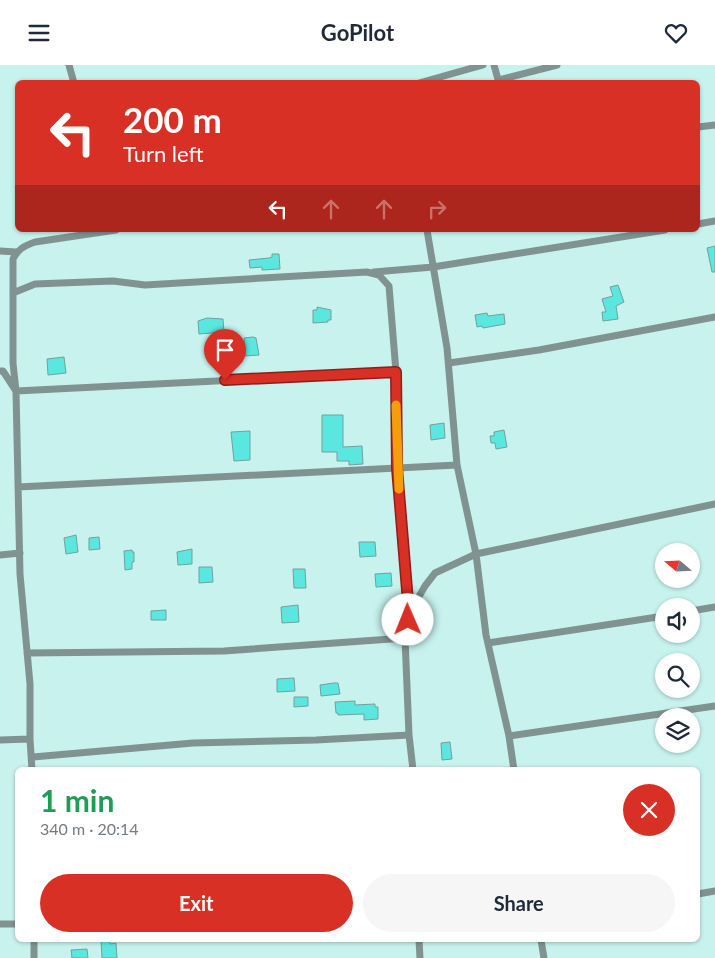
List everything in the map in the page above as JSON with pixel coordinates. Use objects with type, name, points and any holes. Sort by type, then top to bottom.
[{"type":"street","points":[[69,65],[73,80]]},
{"type":"street","points":[[430,80],[483,65]]},
{"type":"street","points":[[494,65],[499,80]]},
{"type":"street","points":[[503,80],[556,65]]},
{"type":"street","points":[[700,127],[715,125]]},
{"type":"street","points":[[700,224],[715,221]]},
{"type":"street","points":[[32,767],[30,683],[20,553],[16,391],[13,363],[12,259],[16,252],[35,241],[101,232]]},
{"type":"street","points":[[427,232],[449,363],[457,465],[476,553],[488,643],[509,736],[514,767]]},
{"type":"street","points":[[13,293],[35,285],[113,281],[145,285],[373,273],[433,267],[652,232]]},
{"type":"street","points":[[0,251],[16,252]]},
{"type":"street","points":[[373,273],[379,275],[389,286],[396,372],[397,468],[409,614],[405,638],[409,735],[413,767]]},
{"type":"street","points":[[449,363],[539,350],[715,317]]},
{"type":"street","points":[[0,371],[3,371],[16,391]]},
{"type":"street","points":[[16,391],[396,372]]},
{"type":"street","points":[[18,487],[457,465]]},
{"type":"street","points":[[409,614],[435,573],[476,553],[715,504]]},
{"type":"street","points":[[0,555],[20,553]]},
{"type":"street","points":[[700,610],[715,607]]},
{"type":"street","points":[[488,643],[655,617]]},
{"type":"street","points":[[27,653],[224,651],[405,638]]},
{"type":"street","points":[[509,736],[715,706]]},
{"type":"street","points":[[33,757],[193,743],[316,740],[409,735]]},
{"type":"street","points":[[0,740],[30,739]]},
{"type":"street","points":[[700,894],[715,891]]},
{"type":"street","points":[[0,924],[15,924]]},
{"type":"street","points":[[34,942],[34,958]]},
{"type":"street","points":[[419,942],[420,958]]},
{"type":"street","points":[[541,942],[544,958]]},
{"type":"building","points":[[715,246],[715,272],[712,272],[707,248]]},
{"type":"building","points":[[272,254],[279,254],[280,269],[262,270],[262,267],[250,268],[249,260],[269,258],[272,257]]},
{"type":"building","points":[[618,285],[624,302],[616,306],[618,319],[603,321],[602,312],[606,312],[602,299],[613,296],[610,287]]},
{"type":"building","points":[[317,307],[331,310],[331,320],[313,323],[313,310],[317,310]]},
{"type":"building","points":[[487,313],[488,316],[504,314],[505,324],[483,328],[482,326],[477,327],[475,315]]},
{"type":"building","points":[[207,318],[223,319],[224,332],[199,334],[198,321]]},
{"type":"building","points":[[244,338],[256,338],[259,355],[245,356]]},
{"type":"building","points":[[64,357],[66,373],[48,375],[47,359]]},
{"type":"building","points":[[322,415],[343,415],[343,447],[362,446],[363,464],[349,465],[349,461],[337,461],[337,452],[322,452]]},
{"type":"building","points":[[444,423],[445,438],[431,440],[430,425]]},
{"type":"building","points":[[504,430],[507,447],[496,449],[495,443],[491,443],[490,436],[494,436],[494,432]]},
{"type":"building","points":[[250,431],[250,460],[234,461],[231,432]]},
{"type":"building","points":[[76,535],[78,552],[66,554],[64,538]]},
{"type":"building","points":[[99,537],[100,549],[89,550],[89,538]]},
{"type":"building","points":[[359,542],[375,542],[376,556],[360,557]]},
{"type":"building","points":[[192,549],[192,564],[178,565],[177,552]]},
{"type":"building","points":[[132,550],[134,552],[134,562],[132,562],[132,569],[125,570],[124,551]]},
{"type":"building","points":[[199,567],[212,567],[213,582],[199,583]]},
{"type":"building","points":[[293,569],[305,569],[306,588],[294,588]]},
{"type":"building","points":[[391,573],[392,586],[376,587],[375,574]]},
{"type":"building","points":[[298,605],[299,622],[282,623],[281,607]]},
{"type":"building","points":[[166,610],[166,620],[151,620],[151,611]]},
{"type":"building","points":[[294,678],[295,691],[277,692],[277,679]]},
{"type":"building","points":[[338,683],[340,694],[321,696],[320,685]]},
{"type":"building","points":[[294,697],[308,697],[308,706],[294,707]]},
{"type":"building","points":[[355,701],[355,705],[375,704],[375,707],[378,707],[378,719],[364,720],[364,714],[338,715],[336,713],[335,702]]},
{"type":"building","points":[[450,742],[452,759],[442,760],[441,743]]},
{"type":"building","points":[[101,942],[116,943],[117,958],[102,958]]},
{"type":"building","points":[[87,949],[88,958],[72,958],[71,950]]},
{"type":"slow traffic","points":[[396,405],[399,489]]},
{"type":"route","points":[[225,380],[396,372],[397,468],[408,620]]}]
